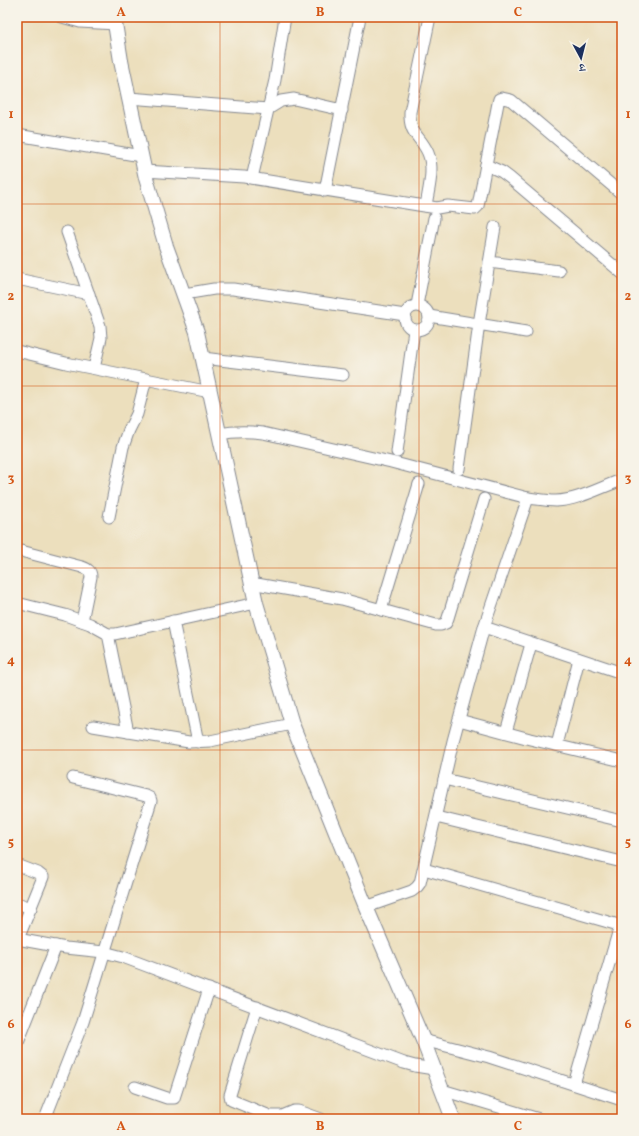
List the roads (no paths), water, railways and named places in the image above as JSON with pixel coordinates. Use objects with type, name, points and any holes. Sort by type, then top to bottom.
[{"type":"street","points":[[62,17],[80,22],[115,21],[121,61],[144,171],[166,246],[197,332],[251,583],[292,724],[366,906],[423,1040],[453,1119]]},
{"type":"street","points":[[252,178],[275,80],[285,17]]},
{"type":"street","points":[[326,190],[360,17]]},
{"type":"street","points":[[426,206],[430,160],[428,154],[410,125],[410,112],[430,17]]},
{"type":"street","points":[[129,98],[268,109],[281,101],[294,99],[342,110]]},
{"type":"street","points":[[144,171],[252,178],[437,208],[448,206],[472,210],[477,208],[498,102],[499,99],[506,98],[511,100],[622,194]]},
{"type":"street","points":[[17,134],[141,156]]},
{"type":"street","points":[[486,165],[502,172],[510,178],[622,273]]},
{"type":"street","points":[[417,305],[434,218]]},
{"type":"street","points":[[459,470],[479,324],[495,227]]},
{"type":"street","points":[[67,232],[100,326],[101,338],[94,368]]},
{"type":"street","points":[[489,262],[559,271]]},
{"type":"street","points":[[17,279],[89,294]]},
{"type":"street","points":[[184,294],[233,289],[405,315]]},
{"type":"street","points":[[417,305],[425,308],[429,316],[428,324],[422,330],[414,330],[405,322],[405,315],[409,308],[417,305]]},
{"type":"street","points":[[429,316],[526,332]]},
{"type":"street","points":[[397,452],[414,330]]},
{"type":"street","points":[[17,351],[210,392]]},
{"type":"street","points":[[203,358],[342,375]]},
{"type":"street","points":[[110,517],[123,447],[137,414],[146,379]]},
{"type":"street","points":[[219,434],[240,431],[262,433],[398,464],[528,498],[556,501],[570,499],[622,480]]},
{"type":"street","points":[[380,610],[419,484]]},
{"type":"street","points":[[366,906],[412,890],[420,883],[444,779],[484,628],[528,498]]},
{"type":"street","points":[[251,583],[342,599],[436,625],[441,625],[446,623],[484,499]]},
{"type":"street","points":[[17,550],[82,566],[88,569],[91,573],[91,577],[82,621]]},
{"type":"street","points":[[17,603],[65,615],[82,621],[108,634],[115,634],[256,603]]},
{"type":"street","points":[[173,621],[198,742]]},
{"type":"street","points":[[484,628],[622,673]]},
{"type":"street","points":[[108,634],[128,732]]},
{"type":"street","points":[[506,732],[531,644]]},
{"type":"street","points":[[556,745],[579,659]]},
{"type":"street","points":[[459,720],[622,761]]},
{"type":"street","points":[[92,726],[189,742],[198,742],[210,741],[292,724]]},
{"type":"street","points":[[45,1119],[83,1022],[151,801],[150,798],[146,796],[73,778]]},
{"type":"street","points":[[444,779],[622,821]]},
{"type":"street","points":[[436,816],[622,862]]},
{"type":"street","points":[[17,865],[38,872],[43,877],[18,939],[56,946],[104,952],[123,957],[404,1063],[434,1069]]},
{"type":"street","points":[[424,869],[621,926],[574,1084]]},
{"type":"street","points":[[17,903],[31,908]]},
{"type":"street","points":[[17,1045],[56,946]]},
{"type":"street","points":[[135,1087],[167,1098],[174,1098],[209,989]]},
{"type":"street","points":[[257,1008],[230,1098],[233,1102],[269,1117],[282,1116],[294,1111],[299,1111],[321,1119]]},
{"type":"street","points":[[423,1040],[489,1057],[622,1100]]},
{"type":"street","points":[[442,1090],[539,1119]]}]
